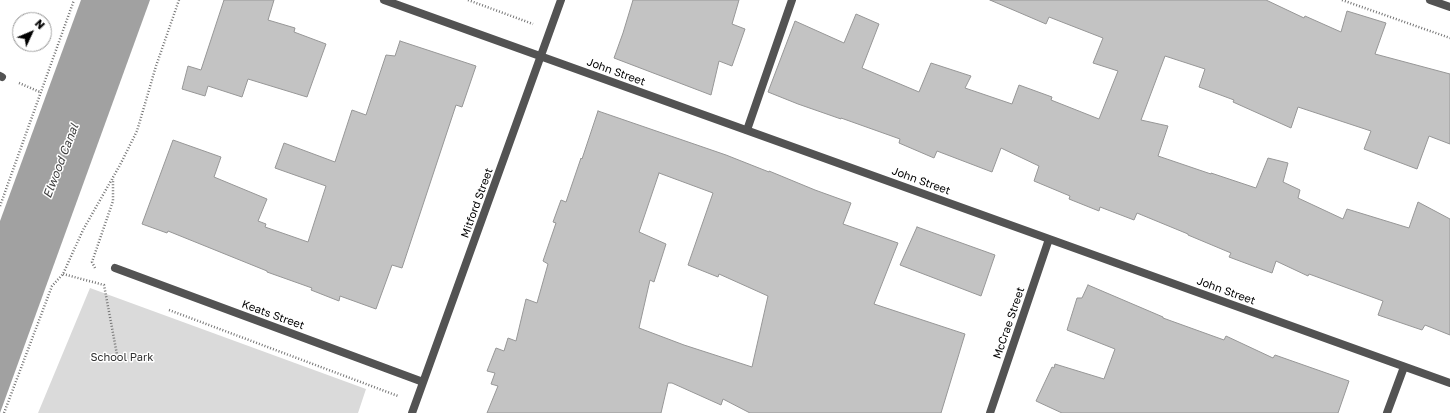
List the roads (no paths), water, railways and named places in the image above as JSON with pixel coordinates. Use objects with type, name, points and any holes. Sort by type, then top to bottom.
[{"type":"street","name":"John Street","points":[[384,0],[1450,383]]},
{"type":"street","name":"Mitford Street","points":[[412,413],[542,57],[561,0]]},
{"type":"street","points":[[747,130],[792,0]]},
{"type":"street","points":[[1430,0],[1450,7]]},
{"type":"street","name":"McCrae Street","points":[[990,413],[1050,239]]},
{"type":"street","name":"Keats Street","points":[[115,268],[423,382]]},
{"type":"street","points":[[1387,413],[1404,367]]},
{"type":"water","name":"Elwood Canal","points":[[81,0],[150,0],[0,413],[0,221]]},
{"type":"park label","name":"School Park","points":[[122,358]]}]
